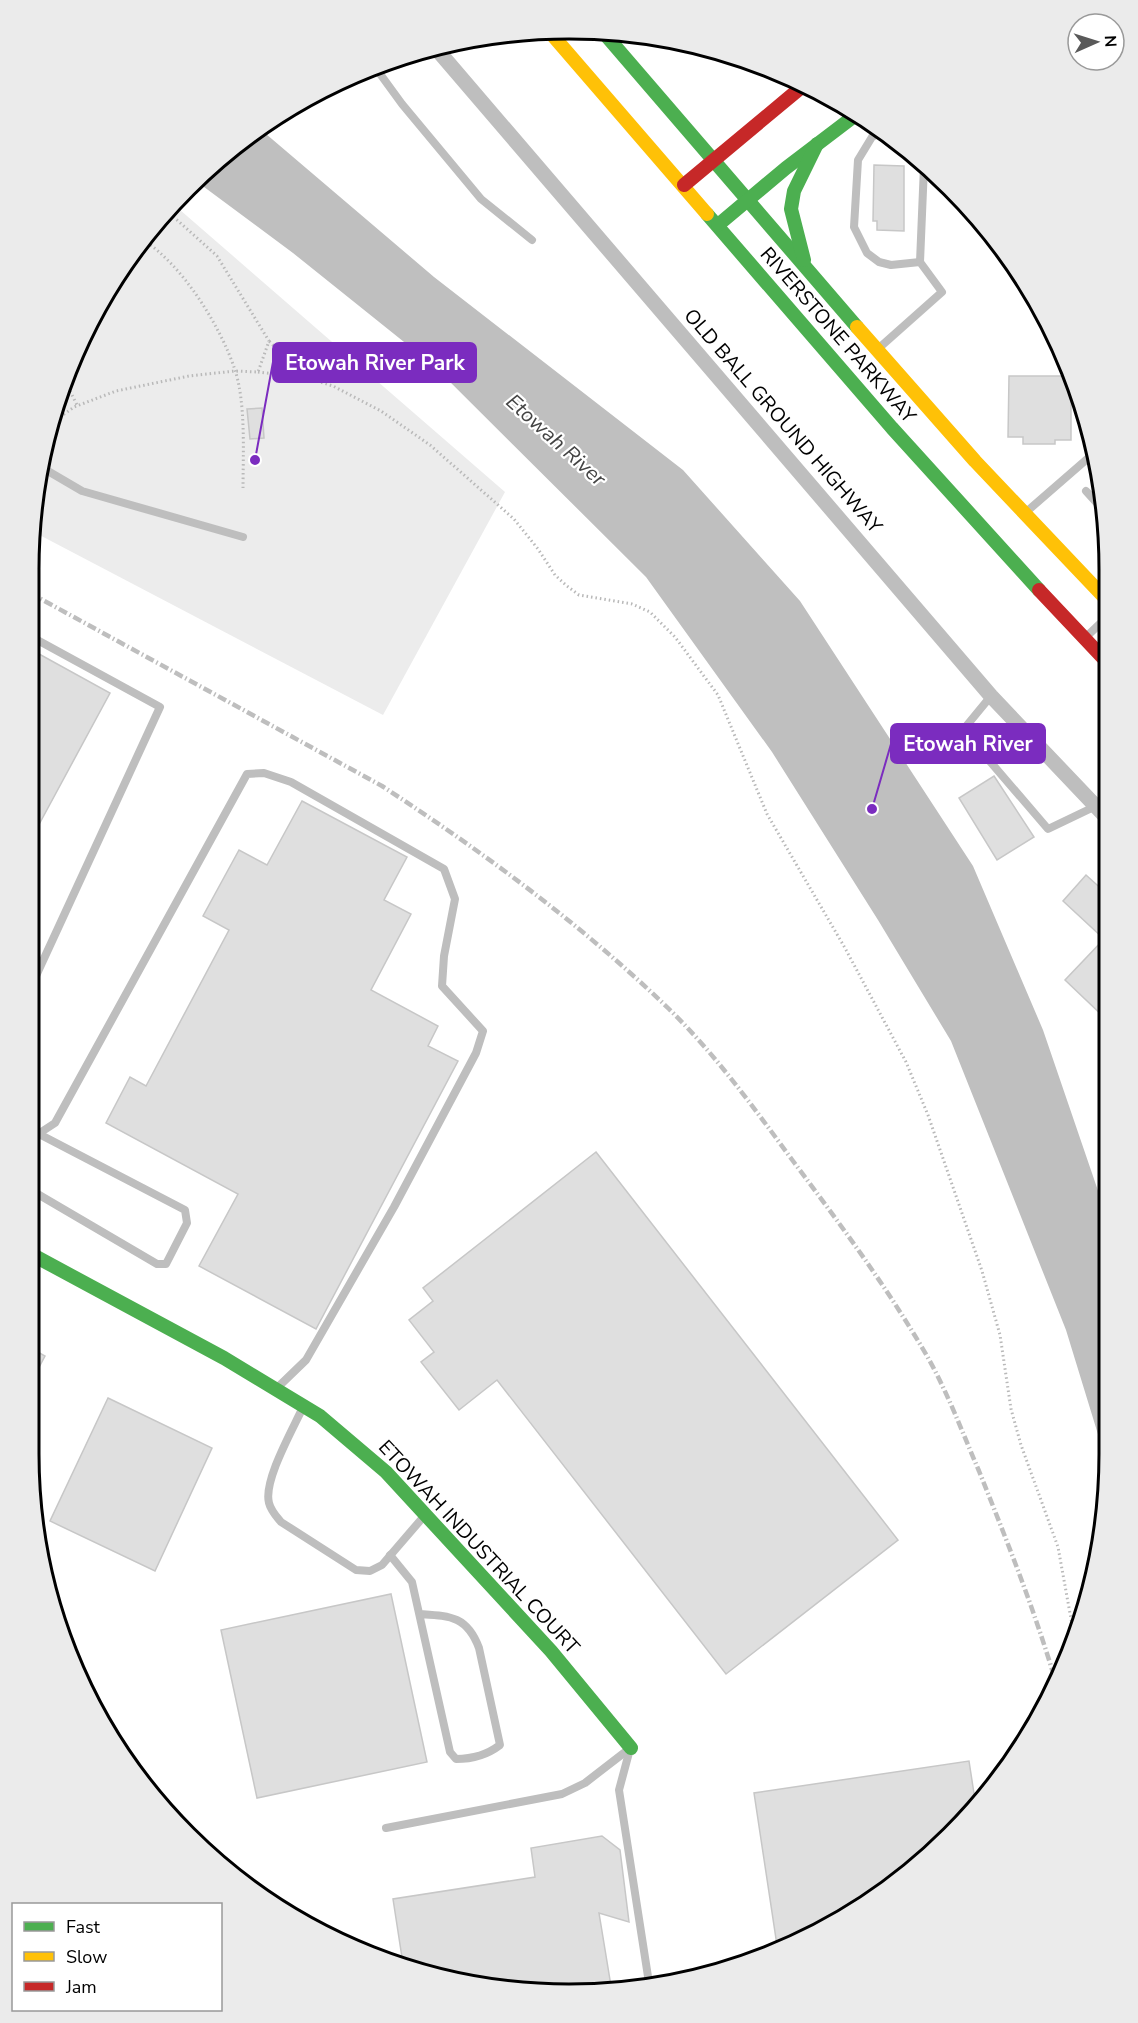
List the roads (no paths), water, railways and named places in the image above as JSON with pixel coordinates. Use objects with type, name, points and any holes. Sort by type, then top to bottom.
[{"type":"main road","name":"RIVERSTONE PARKWAY","points":[[556,39],[907,444],[1099,653]]},
{"type":"main road","name":"RIVERSTONE PARKWAY","points":[[611,41],[1024,514],[1099,592]]},
{"type":"main road","points":[[684,185],[797,91]]},
{"type":"main road","points":[[718,225],[850,120]]},
{"type":"main road","points":[[806,267],[791,209],[794,191],[817,144]]},
{"type":"main road","name":"ETOWAH INDUSTRIAL COURT","points":[[39,1258],[224,1358],[320,1416],[386,1472],[426,1514],[551,1651],[631,1748]]},
{"type":"street","name":"OLD BALL GROUND HIGHWAY","points":[[442,55],[991,696],[1099,809]]},
{"type":"lane","points":[[380,74],[402,104],[481,199],[532,240]]},
{"type":"lane","points":[[874,136],[858,160],[854,228],[867,254],[879,262],[891,265],[920,262]]},
{"type":"lane","points":[[878,349],[942,292],[920,262],[924,176]]},
{"type":"lane","points":[[1024,514],[1087,459]]},
{"type":"lane","points":[[48,471],[82,491],[243,537]]},
{"type":"lane","points":[[1086,492],[1094,500]]},
{"type":"lane","points":[[1085,638],[1099,625]]},
{"type":"lane","points":[[39,641],[160,707],[39,969]]},
{"type":"lane","points":[[991,696],[963,730],[1048,829],[1099,812]]},
{"type":"lane","points":[[39,1195],[157,1264],[166,1263],[188,1223],[185,1210],[39,1134],[55,1123],[247,774],[264,773],[291,782],[444,869],[455,899],[444,956],[442,986],[483,1031],[476,1053],[394,1207],[306,1360],[276,1389]]},
{"type":"lane","points":[[303,1406],[270,1479],[268,1501],[272,1511],[281,1522],[356,1570],[363,1572],[376,1568],[426,1514]]},
{"type":"lane","points":[[390,1555],[412,1582],[450,1752],[456,1759],[469,1759],[491,1752],[500,1745],[474,1634],[456,1619],[420,1614]]},
{"type":"lane","points":[[386,1828],[562,1794],[585,1783],[631,1748]]},
{"type":"lane","points":[[631,1748],[619,1790],[648,1978]]},
{"type":"water","name":"Etowah River","points":[[266,134],[434,277],[683,470],[800,601],[973,866],[1043,1030],[1099,1194],[1099,1438],[1066,1330],[951,1041],[772,752],[646,577],[434,366],[293,253],[203,186]]},
{"type":"railway","points":[[39,598],[382,786],[531,891],[602,948],[669,1009],[703,1045],[764,1121],[828,1208],[912,1330],[941,1384],[979,1471],[1030,1603],[1052,1671]]},
{"type":"place","name":"Etowah River Park","points":[[255,460]]},
{"type":"place","name":"Etowah River","points":[[872,809]]}]
